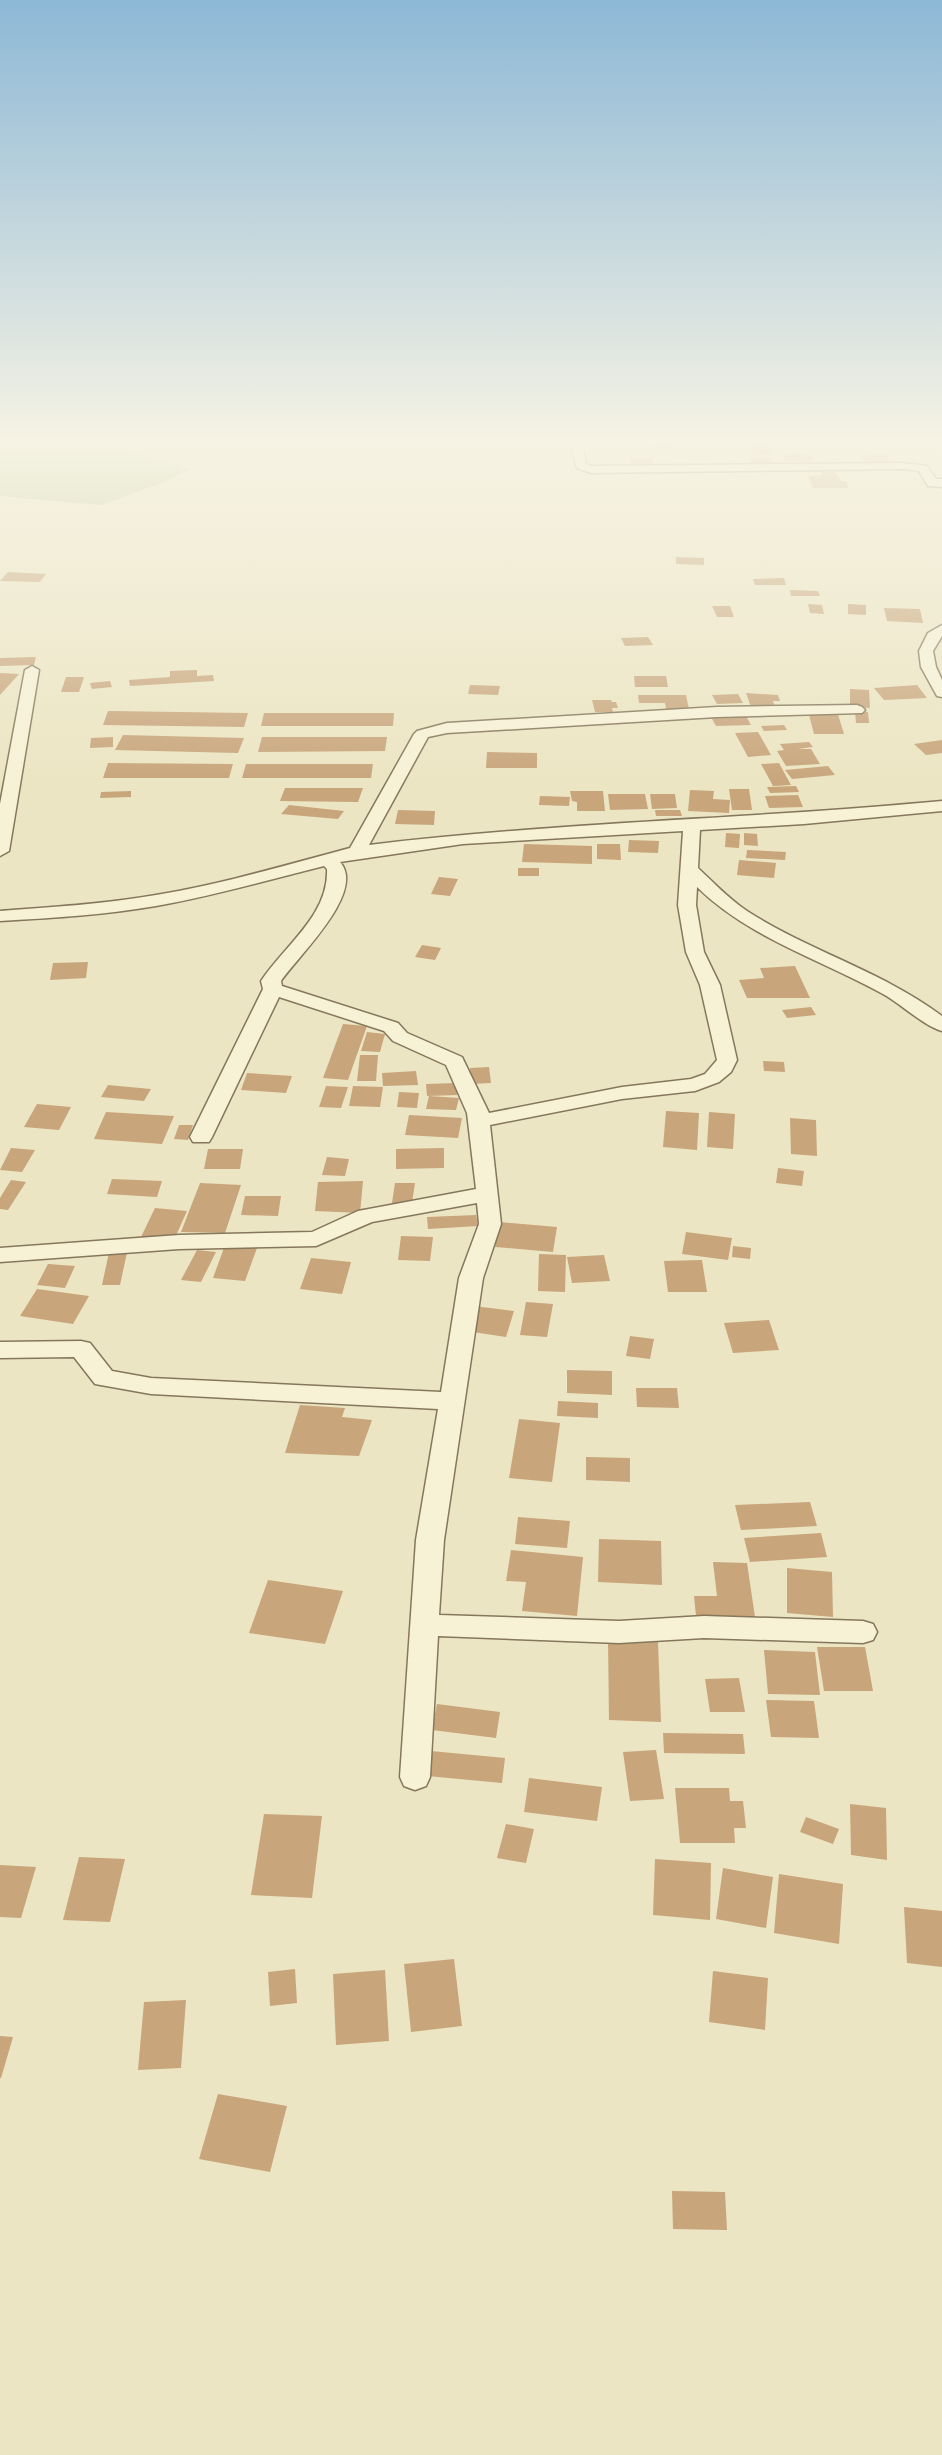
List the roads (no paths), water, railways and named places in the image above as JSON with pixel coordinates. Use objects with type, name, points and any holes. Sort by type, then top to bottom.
[{"type":"street","points":[[942,629],[932,635],[924,647],[942,693]]},
{"type":"street","points":[[0,851],[32,670]]},
{"type":"street","points":[[357,852],[422,734],[426,732],[447,727],[717,712],[857,709]]},
{"type":"street","points":[[0,916],[84,910],[155,901],[330,861],[357,852],[463,839],[692,826],[942,806]]},
{"type":"street","points":[[480,1121],[622,1093],[695,1085],[712,1078],[724,1068],[727,1060],[710,985],[695,952],[687,905],[692,826]]},
{"type":"street","points":[[201,1137],[273,989],[271,981],[280,963],[306,939],[337,890],[337,867],[330,861]]},
{"type":"street","points":[[689,869],[741,915],[880,982],[942,1025]]},
{"type":"street","points":[[273,989],[391,1027],[400,1037],[454,1061],[480,1121],[490,1224],[471,1278],[430,1540],[415,1777]]},
{"type":"street","points":[[0,1255],[179,1242],[316,1239],[366,1216],[488,1194]]},
{"type":"street","points":[[0,1350],[81,1349],[104,1378],[151,1386],[452,1401]]},
{"type":"street","points":[[425,1625],[619,1632],[704,1627],[863,1632]]}]
